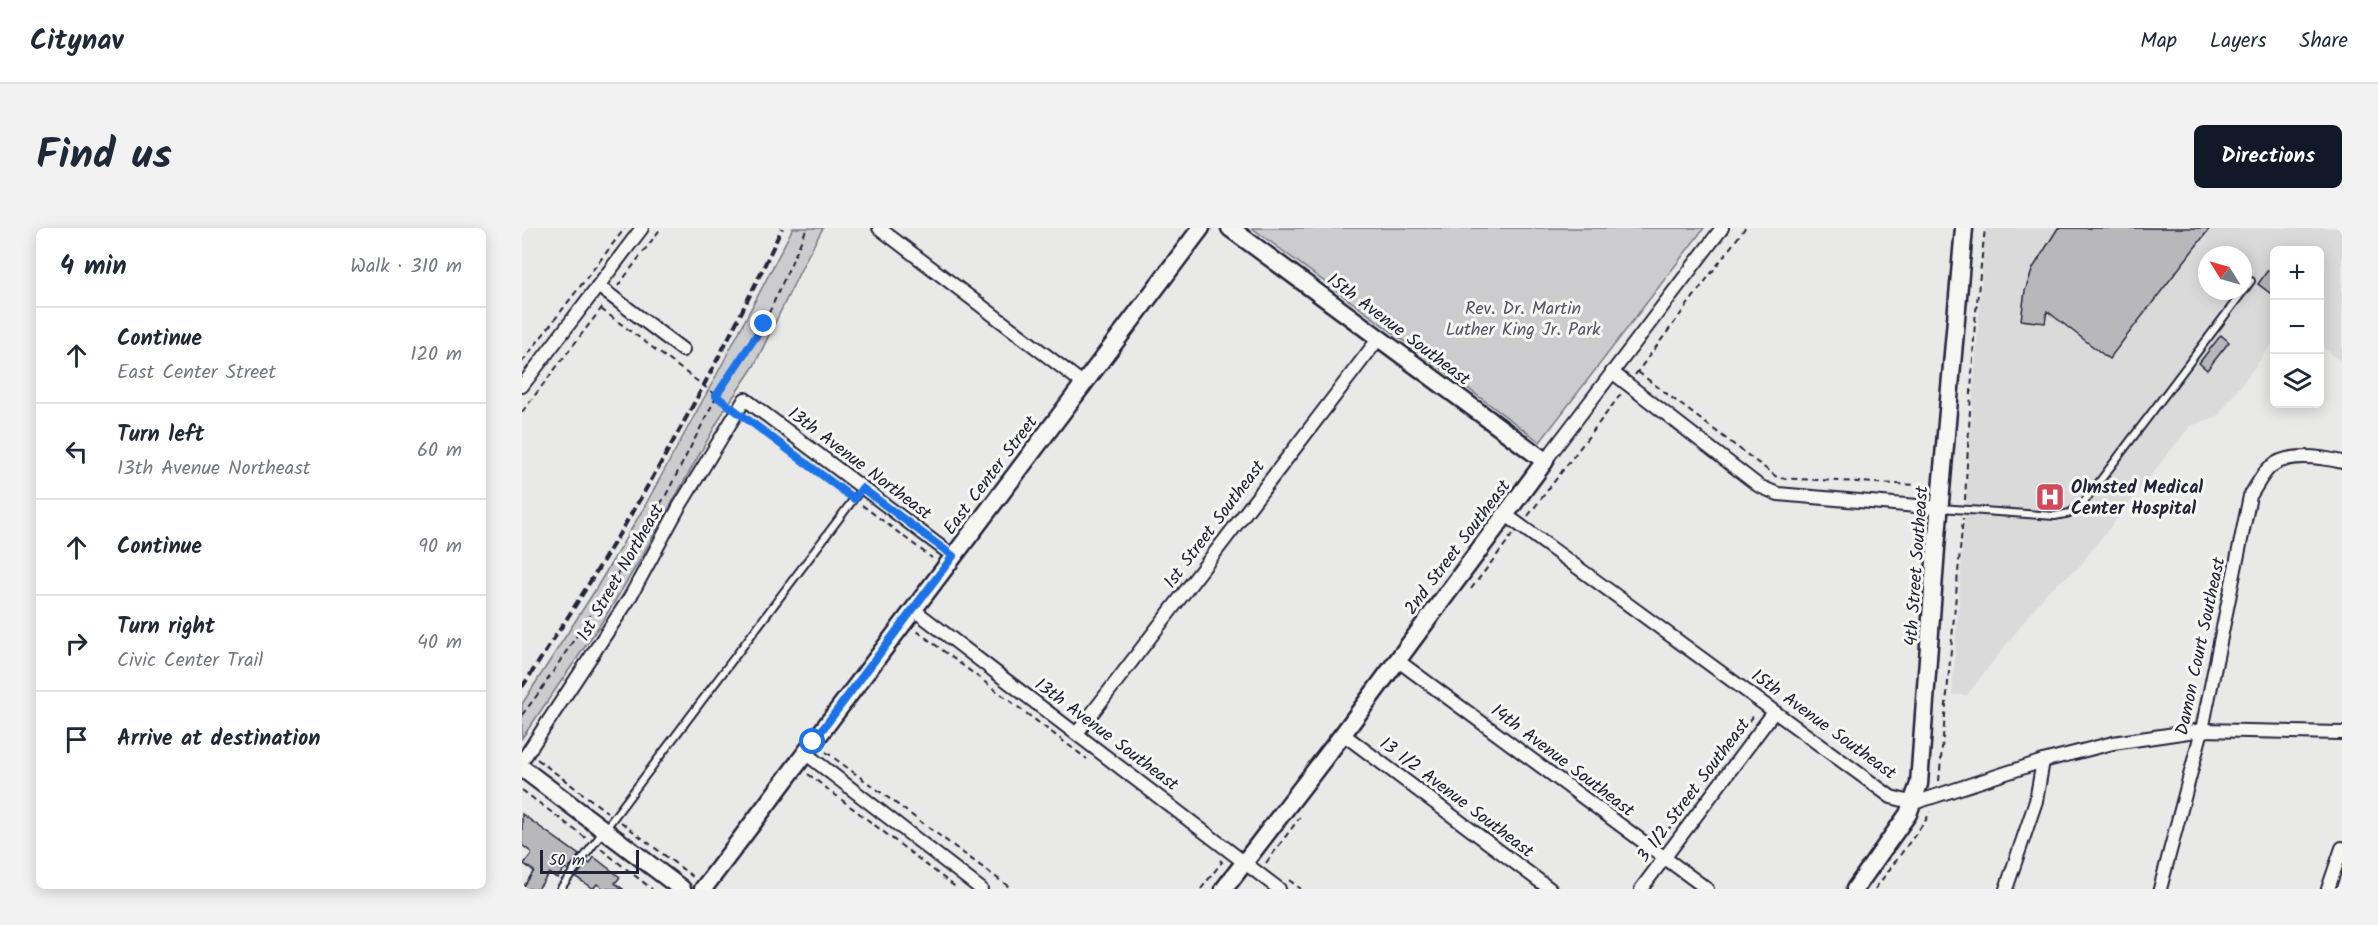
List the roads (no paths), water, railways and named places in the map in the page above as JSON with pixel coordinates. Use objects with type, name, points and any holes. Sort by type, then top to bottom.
[{"type":"street","points":[[522,386],[642,228]]},
{"type":"street","points":[[879,228],[1084,384]]},
{"type":"street","name":"East Center Street","points":[[703,889],[1201,228]]},
{"type":"street","name":"15th Avenue Southeast","points":[[1230,228],[1545,461]]},
{"type":"street","name":"2nd Street Southeast","points":[[1224,889],[1722,228]]},
{"type":"street","name":"4th Street Southeast","points":[[1855,889],[1899,830],[1914,803],[1922,761],[1940,508],[1964,228]]},
{"type":"street","points":[[598,286],[683,350]]},
{"type":"street","name":"1st Street Southeast","points":[[1077,733],[1379,338]]},
{"type":"street","points":[[1612,372],[1759,486],[1778,494],[1940,508]]},
{"type":"street","name":"13th Avenue Northeast","points":[[745,399],[953,556]]},
{"type":"street","name":"1st Street Northeast","points":[[522,761],[629,599],[679,507],[745,399]]},
{"type":"street","name":"Damon Court Southeast","points":[[2160,889],[2202,730],[2250,496],[2270,467],[2294,457],[2322,457],[2342,462]]},
{"type":"street","name":"15th Avenue Southeast","points":[[1506,515],[1890,797],[1914,803]]},
{"type":"street","name":"13th Avenue Southeast","points":[[913,609],[1279,889]]},
{"type":"street","name":"14th Avenue Southeast","points":[[1397,660],[1707,889]]},
{"type":"street","name":"3 1/2 Street Southeast","points":[[1641,889],[1774,712]]},
{"type":"street","points":[[1914,803],[2043,761],[2113,743],[2202,730],[2342,733]]},
{"type":"street","name":"13 1/2 Avenue Southeast","points":[[1343,734],[1550,889]]},
{"type":"street","points":[[805,753],[981,889]]},
{"type":"street","points":[[2006,889],[2036,801],[2043,761]]},
{"type":"street","points":[[522,768],[682,889]]},
{"type":"street","points":[[2328,889],[2342,848]]},
{"type":"lane","points":[[1940,508],[2055,516],[2070,513],[2084,501],[2237,300]]},
{"type":"lane","points":[[560,889],[862,488]]},
{"type":"railway","points":[[522,687],[594,576],[661,463],[724,347],[782,228]]},
{"type":"place","name":"Olmsted Medical Center Hospital","points":[[2050,497]]},
{"type":"park label","name":"Rev. Dr. Martin Luther King Jr. Park","points":[[1523,318]]}]
